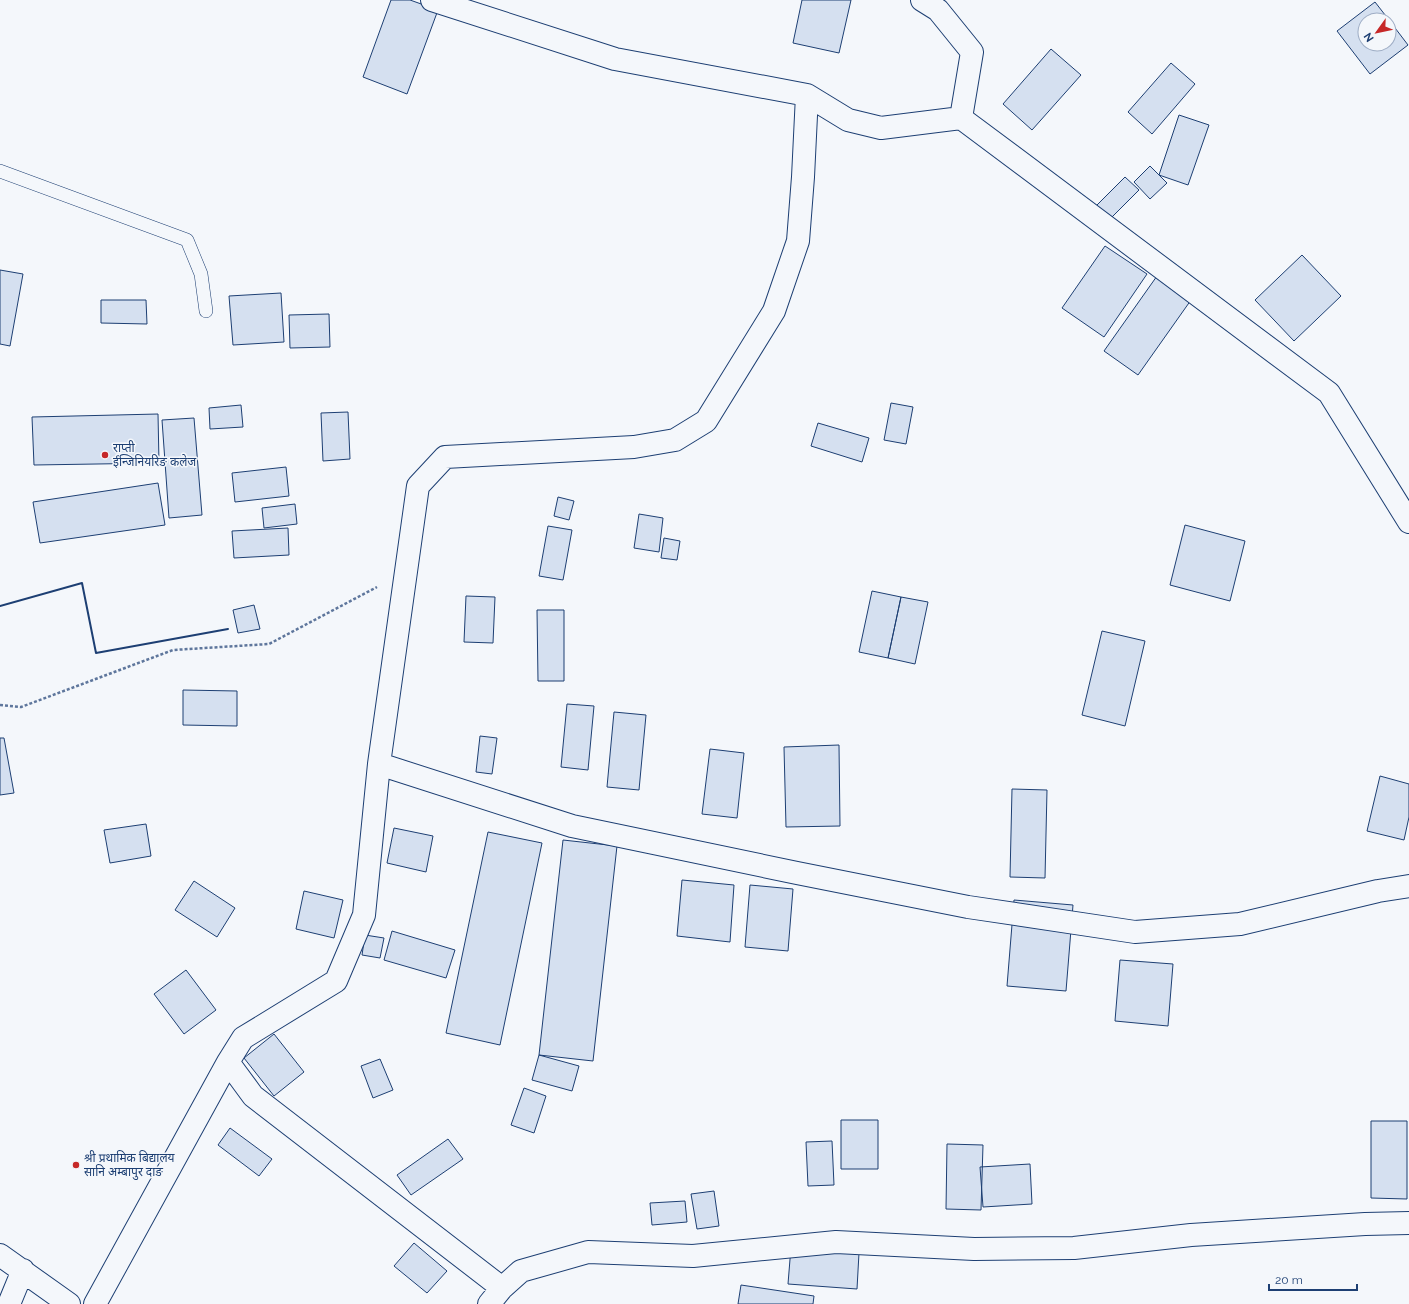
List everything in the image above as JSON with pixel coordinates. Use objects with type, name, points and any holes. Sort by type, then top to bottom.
[{"type":"street","points":[[432,0],[615,60],[807,95],[848,120],[881,128],[961,118],[1329,393],[1409,522]]},
{"type":"street","points":[[922,0],[938,10],[972,52],[961,118]]},
{"type":"street","points":[[95,1304],[228,1062],[243,1038],[336,981],[364,915],[379,764],[418,486],[445,457],[634,447],[675,440],[706,421],[774,311],[798,241],[807,95]]},
{"type":"street","points":[[379,764],[572,826],[805,875],[968,907],[1135,932],[1240,924],[1378,891],[1409,886]]},
{"type":"street","points":[[228,1062],[253,1096],[495,1296],[521,1271],[588,1252],[693,1256],[836,1242],[974,1249],[1074,1248],[1191,1235],[1365,1224],[1409,1223]]},
{"type":"street","points":[[0,1255],[69,1304]]},
{"type":"street","points":[[9,1304],[23,1270]]},
{"type":"lane","points":[[0,171],[187,240],[201,274],[206,311]]},
{"type":"path","points":[[0,705],[21,707],[173,650],[269,644],[406,572]]},
{"type":"building","points":[[391,0],[410,0],[438,10],[407,94],[363,77]]},
{"type":"building","points":[[802,0],[851,0],[839,53],[793,43]]},
{"type":"building","points":[[1375,2],[1383,12],[1362,12]]},
{"type":"building","points":[[1357,16],[1357,52],[1397,52],[1397,31],[1408,45],[1370,74],[1337,31]]},
{"type":"building","points":[[1051,49],[1081,75],[1032,130],[1003,104]]},
{"type":"building","points":[[1171,63],[1195,84],[1152,134],[1128,112]]},
{"type":"building","points":[[1179,115],[1209,125],[1188,185],[1159,175]]},
{"type":"building","points":[[1150,166],[1167,183],[1150,199],[1134,182]]},
{"type":"building","points":[[1125,177],[1139,190],[1105,224],[1092,210]]},
{"type":"building","points":[[1105,246],[1147,274],[1104,337],[1062,308]]},
{"type":"building","points":[[1302,255],[1341,296],[1294,341],[1255,300]]},
{"type":"building","points":[[0,270],[23,274],[10,346],[0,344]]},
{"type":"building","points":[[1157,276],[1191,300],[1138,375],[1104,351]]},
{"type":"building","points":[[281,293],[284,342],[233,345],[229,296]]},
{"type":"building","points":[[101,300],[146,300],[147,324],[101,323]]},
{"type":"building","points":[[329,314],[330,347],[290,348],[289,315]]},
{"type":"building","points":[[891,403],[913,407],[906,444],[884,440]]},
{"type":"building","points":[[241,405],[243,427],[210,429],[209,408]]},
{"type":"building","points":[[348,412],[350,459],[323,461],[321,413]]},
{"type":"building","points":[[158,414],[159,463],[34,465],[32,417]]},
{"type":"building","points":[[194,418],[202,515],[169,518],[162,420]]},
{"type":"building","points":[[818,423],[869,438],[862,462],[811,446]]},
{"type":"building","points":[[286,467],[289,496],[235,502],[232,473]]},
{"type":"building","points":[[158,483],[165,525],[40,543],[33,502]]},
{"type":"building","points":[[558,497],[574,501],[569,520],[554,516]]},
{"type":"building","points":[[295,504],[297,524],[264,528],[262,508]]},
{"type":"building","points":[[639,514],[663,518],[659,552],[634,548]]},
{"type":"building","points":[[1185,525],[1245,541],[1230,601],[1170,585]]},
{"type":"building","points":[[548,526],[572,530],[563,580],[539,576]]},
{"type":"building","points":[[288,528],[289,555],[234,558],[232,531]]},
{"type":"building","points":[[664,538],[680,541],[677,560],[661,558]]},
{"type":"building","points":[[872,591],[901,597],[888,658],[859,652]]},
{"type":"building","points":[[466,596],[495,597],[493,643],[464,642]]},
{"type":"building","points":[[901,597],[928,602],[915,664],[888,658]]},
{"type":"building","points":[[254,605],[260,629],[238,633],[233,610]]},
{"type":"building","points":[[537,610],[564,610],[564,681],[538,681]]},
{"type":"building","points":[[1102,631],[1145,641],[1125,726],[1082,715]]},
{"type":"building","points":[[183,690],[237,691],[237,726],[183,725]]},
{"type":"building","points":[[567,704],[594,706],[588,770],[561,767]]},
{"type":"building","points":[[614,712],[646,715],[639,790],[607,787]]},
{"type":"building","points":[[480,736],[497,738],[492,774],[476,772]]},
{"type":"building","points":[[0,738],[4,738],[14,793],[0,795]]},
{"type":"building","points":[[839,745],[840,826],[786,827],[784,747]]},
{"type":"building","points":[[710,749],[744,753],[737,818],[702,814]]},
{"type":"building","points":[[1380,776],[1409,784],[1409,817],[1404,840],[1367,831]]},
{"type":"building","points":[[1012,789],[1047,790],[1045,878],[1010,877]]},
{"type":"building","points":[[146,824],[151,856],[110,863],[104,830]]},
{"type":"building","points":[[394,828],[433,836],[426,872],[387,863]]},
{"type":"building","points":[[488,832],[542,843],[500,1045],[446,1033]]},
{"type":"building","points":[[563,840],[617,846],[593,1061],[539,1055]]},
{"type":"building","points":[[682,880],[734,885],[730,942],[677,936]]},
{"type":"building","points":[[194,881],[235,908],[217,937],[175,910]]},
{"type":"building","points":[[750,885],[793,889],[788,951],[745,947]]},
{"type":"building","points":[[304,891],[343,900],[334,938],[296,929]]},
{"type":"building","points":[[1014,900],[1073,905],[1066,991],[1007,986]]},
{"type":"building","points":[[392,931],[455,950],[446,978],[384,960]]},
{"type":"building","points":[[365,935],[384,938],[380,958],[362,955]]},
{"type":"building","points":[[1120,960],[1173,964],[1168,1026],[1115,1021]]},
{"type":"building","points":[[186,970],[216,1010],[184,1034],[154,994]]},
{"type":"building","points":[[274,1034],[304,1072],[274,1096],[244,1058]]},
{"type":"building","points":[[539,1055],[579,1066],[572,1091],[532,1080]]},
{"type":"building","points":[[380,1059],[393,1090],[373,1098],[361,1066]]},
{"type":"building","points":[[524,1088],[546,1096],[534,1133],[511,1125]]},
{"type":"building","points":[[841,1120],[878,1120],[878,1169],[841,1169]]},
{"type":"building","points":[[1371,1121],[1407,1121],[1407,1199],[1371,1198]]},
{"type":"building","points":[[230,1128],[272,1159],[259,1176],[218,1145]]},
{"type":"building","points":[[448,1139],[463,1159],[411,1195],[397,1175]]},
{"type":"building","points":[[832,1141],[834,1185],[808,1186],[806,1142]]},
{"type":"building","points":[[947,1144],[983,1145],[981,1210],[946,1209]]},
{"type":"building","points":[[1030,1164],[1032,1204],[983,1207],[980,1167]]},
{"type":"building","points":[[714,1191],[719,1226],[697,1229],[691,1194]]},
{"type":"building","points":[[685,1201],[687,1222],[652,1225],[650,1203]]},
{"type":"building","points":[[414,1243],[447,1271],[427,1293],[394,1266]]},
{"type":"building","points":[[791,1247],[859,1253],[857,1289],[788,1284]]},
{"type":"building","points":[[741,1285],[814,1296],[813,1304],[738,1304]]},
{"type":"wall","points":[[0,606],[82,583],[96,653],[228,629]]},
{"type":"place","name":"राप्ती ईन्जिनियरिङ कलेज","points":[[105,455]]},
{"type":"place","name":"श्री प्रथामिक बिद्यालय सानि अम्बापुर दाङ","points":[[76,1165]]}]
